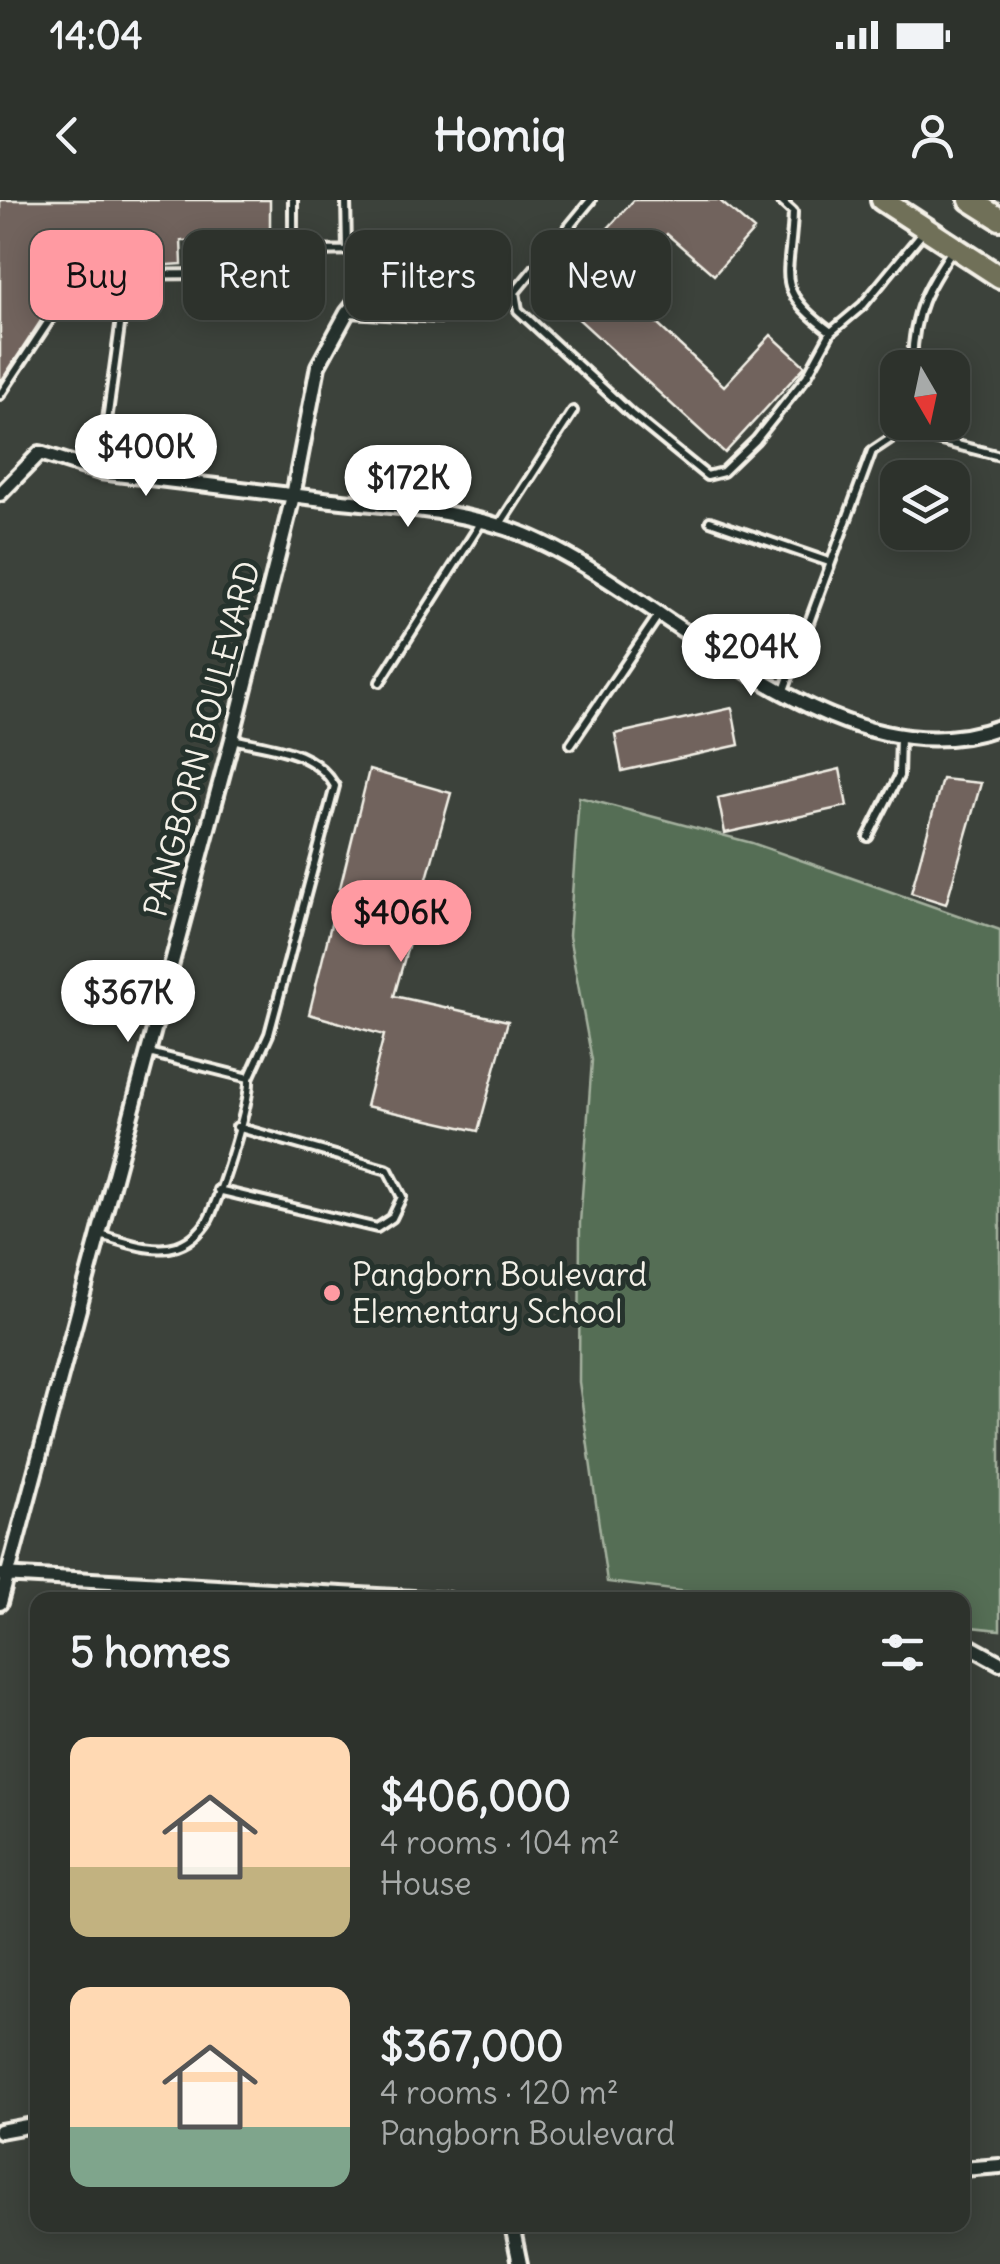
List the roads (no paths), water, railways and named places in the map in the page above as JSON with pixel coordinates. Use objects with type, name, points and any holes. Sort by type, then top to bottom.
[{"type":"main road","points":[[882,200],[1000,277]]},
{"type":"main road","points":[[970,200],[1000,219]]},
{"type":"street","name":"PANGBORN BOULEVARD","points":[[0,1603],[3,1575],[232,739],[294,496],[318,366],[345,317]]},
{"type":"street","points":[[0,494],[40,453],[100,472],[482,520],[570,556],[783,694],[825,714],[900,734],[962,736],[1000,727]]},
{"type":"street","points":[[3,1575],[250,1592]]},
{"type":"street","points":[[970,1646],[1000,1662]]},
{"type":"street","points":[[0,2131],[30,2125]]},
{"type":"street","points":[[970,2168],[1000,2166]]},
{"type":"street","points":[[513,2232],[520,2264]]},
{"type":"lane","points":[[293,200],[293,230]]},
{"type":"lane","points":[[346,200],[351,230]]},
{"type":"lane","points":[[591,200],[515,292],[518,310],[631,414],[708,476],[723,472],[756,440],[807,376],[831,332],[862,305],[924,230]]},
{"type":"lane","points":[[780,200],[793,212],[788,288],[798,308],[831,332]]},
{"type":"lane","points":[[912,350],[913,322],[925,290],[954,248]]},
{"type":"lane","points":[[0,395],[72,286],[95,276],[183,274]]},
{"type":"lane","points":[[100,472],[121,320]]},
{"type":"lane","points":[[499,525],[572,411]]},
{"type":"lane","points":[[783,694],[872,451],[896,435],[910,433],[1000,456]]},
{"type":"lane","points":[[380,682],[482,520]]},
{"type":"lane","points":[[710,521],[829,562]]},
{"type":"lane","points":[[571,744],[659,615]]},
{"type":"lane","points":[[868,837],[899,776],[900,734]]},
{"type":"lane","points":[[98,1235],[158,1249],[179,1246],[197,1234],[210,1216],[237,1127],[251,1099],[249,1078],[269,1034],[335,786],[325,769],[308,757],[232,739]]},
{"type":"lane","points":[[148,1052],[249,1078]]},
{"type":"lane","points":[[218,1190],[377,1228],[392,1218],[402,1197],[388,1170],[237,1127]]},
{"type":"place","name":"Pangborn Boulevard Elementary School","points":[[332,1293]]}]
